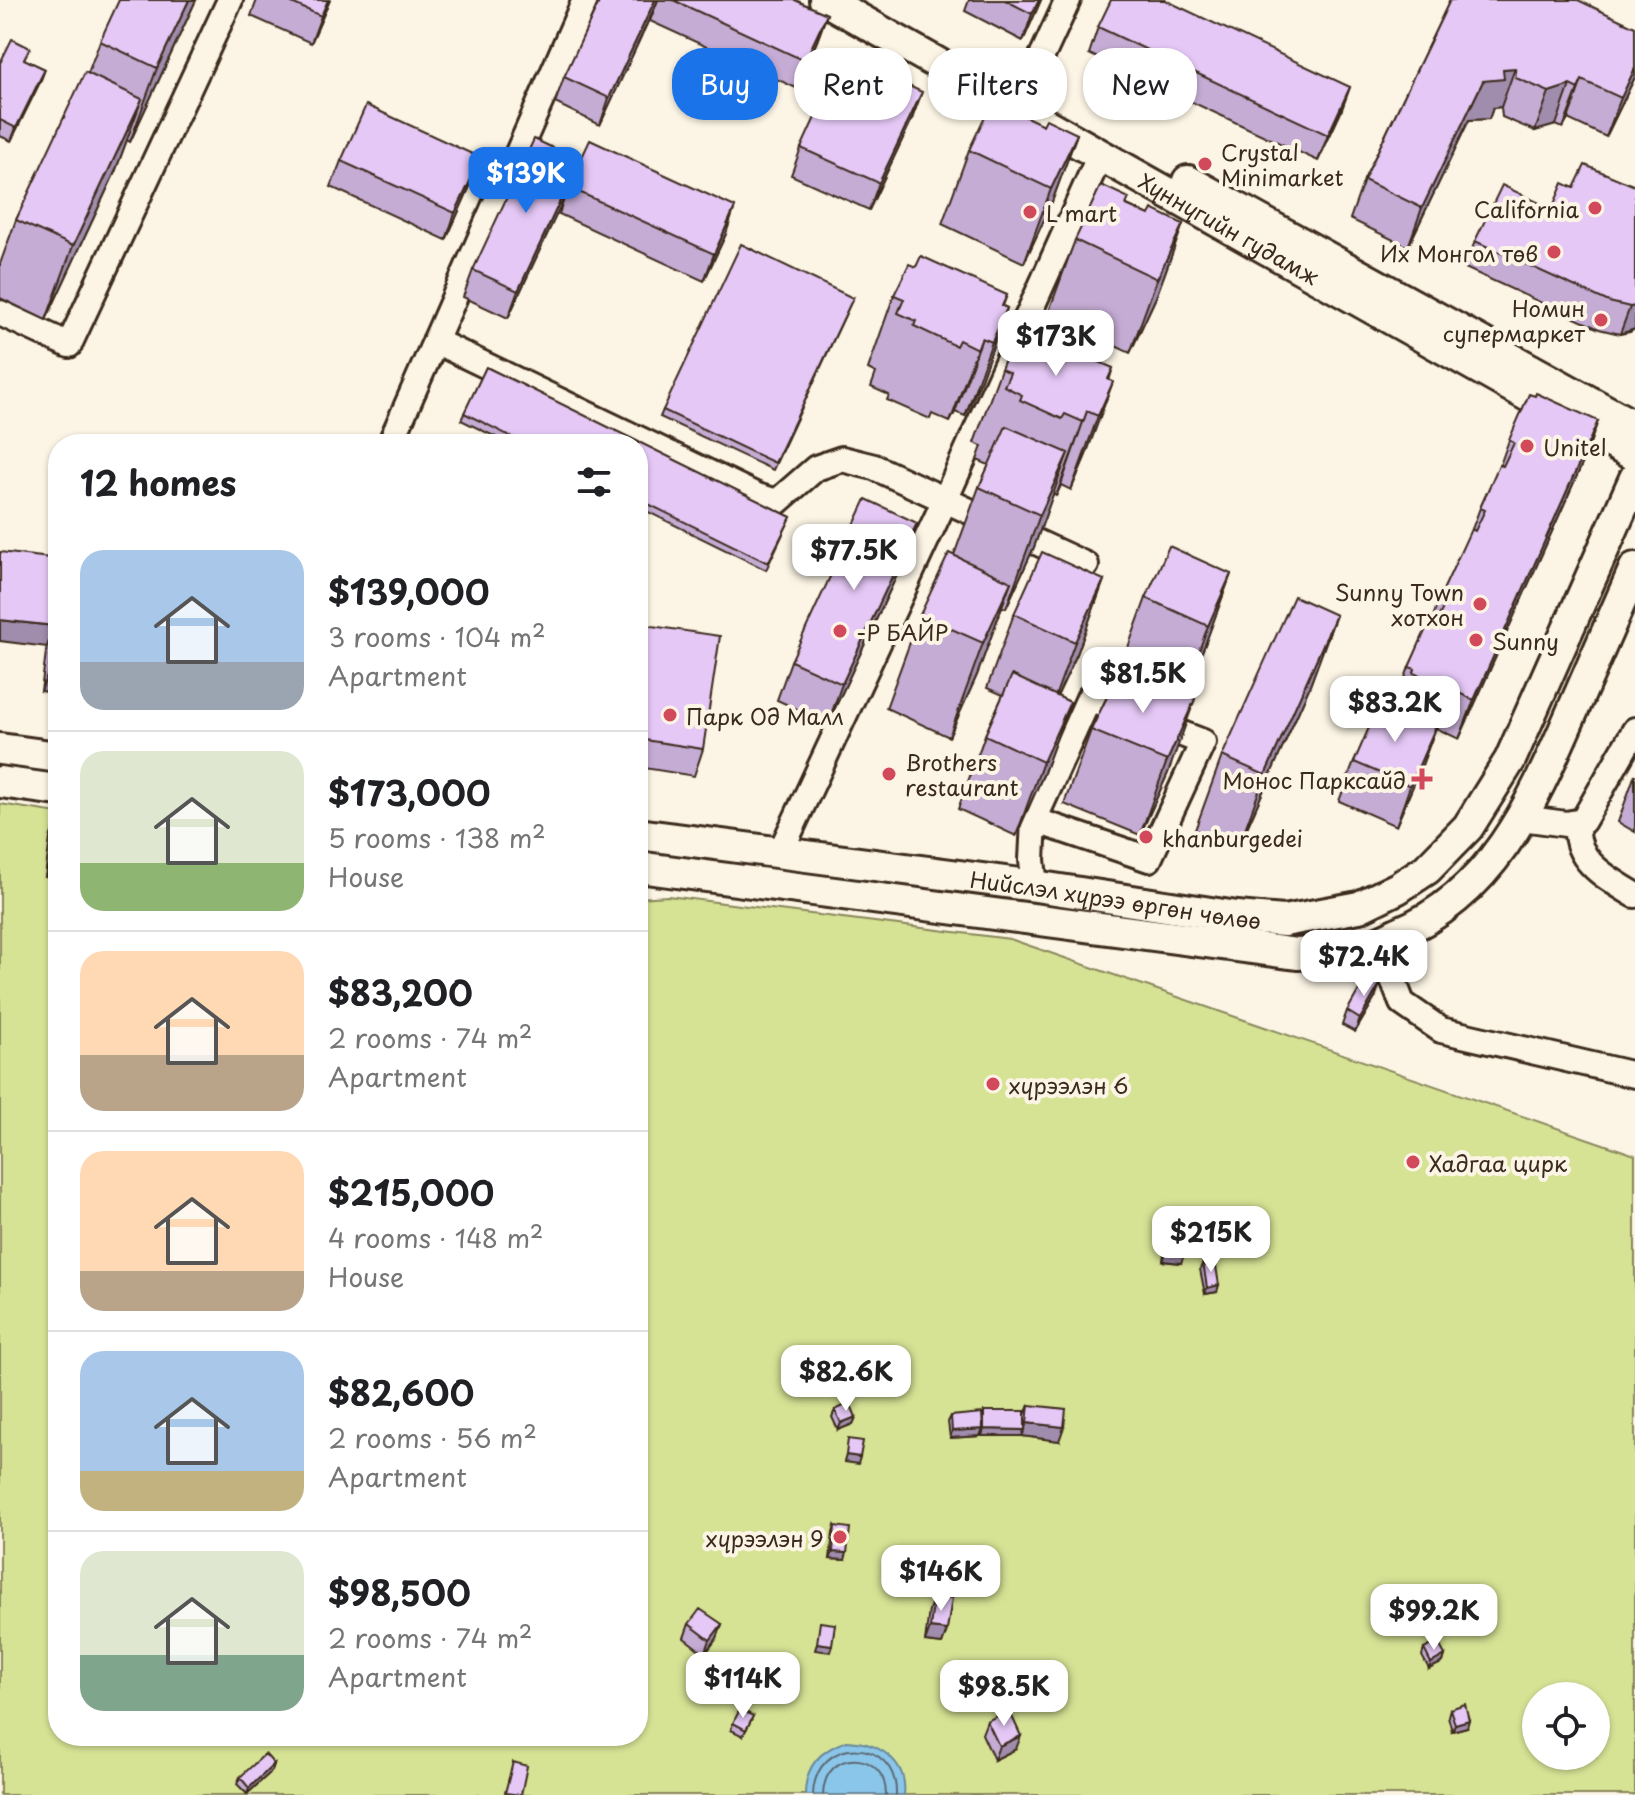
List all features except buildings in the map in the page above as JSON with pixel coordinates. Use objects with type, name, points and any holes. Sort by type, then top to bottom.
[{"type":"main road","name":"Хүннүгийн гудамж","points":[[825,0],[928,52]]},
{"type":"main road","name":"Хүннүгийн гудамж","points":[[867,0],[941,48]]},
{"type":"main road","name":"Хүннүгийн гудамж","points":[[1050,120],[1100,155],[1635,456]]},
{"type":"main road","name":"Хүннүгийн гудамж","points":[[1059,120],[1635,427]]},
{"type":"main road","name":"Нийслэл хүрээ өргөн чөлөө","points":[[648,835],[1035,886],[1237,917],[1284,921],[1359,907],[1398,888],[1427,869],[1468,827],[1510,760],[1635,478]]},
{"type":"main road","name":"Нийслэл хүрээ өргөн чөлөө","points":[[648,868],[1297,954],[1366,947],[1412,927],[1449,905],[1482,875],[1511,837],[1546,773],[1635,568]]},
{"type":"main road","points":[[0,749],[48,756]]},
{"type":"main road","points":[[0,782],[48,789]]},
{"type":"main road","points":[[744,881],[748,848]]},
{"type":"street","points":[[1,316],[69,345],[230,0]]},
{"type":"street","points":[[394,434],[585,0]]},
{"type":"street","points":[[1046,48],[1068,0]]},
{"type":"street","points":[[780,853],[945,500],[1100,155]]},
{"type":"street","points":[[435,341],[628,434]]},
{"type":"street","points":[[648,444],[757,496],[777,502],[816,468],[842,459],[874,467],[1086,565]]},
{"type":"street","points":[[1034,820],[1149,859],[1203,742],[1089,698],[1034,820],[1032,860],[1035,886]]},
{"type":"street","points":[[1635,730],[1589,812],[1577,823],[1575,838],[1598,873],[1635,895]]},
{"type":"street","points":[[1522,818],[1577,823]]},
{"type":"street","points":[[1378,941],[1402,1003],[1441,1030],[1635,1075]]},
{"type":"green space","points":[[0,804],[48,811],[48,1746],[648,1746],[648,897],[668,896],[1010,939],[1635,1155],[1635,1795],[0,1795]]},
{"type":"water","points":[[847,1741],[869,1745],[888,1755],[901,1772],[904,1795],[805,1795],[808,1776],[816,1760],[829,1749]]},
{"type":"place","name":"Crystal Minimarket","points":[[1205,164]]},
{"type":"place","name":"California","points":[[1595,208]]},
{"type":"place","name":"L mart","points":[[1030,212]]},
{"type":"place","name":"Их Монгол төв","points":[[1554,252]]},
{"type":"place","name":"Номин супермаркет","points":[[1601,320]]},
{"type":"place","name":"Unitel","points":[[1527,446]]},
{"type":"place","name":"Sunny Town хотхон","points":[[1480,604]]},
{"type":"place","name":"-Р БАЙР","points":[[840,631]]},
{"type":"place","name":"Sunny","points":[[1476,640]]},
{"type":"place","name":"Парк Од Малл","points":[[670,715]]},
{"type":"place","name":"Brothers restaurant","points":[[889,774]]},
{"type":"place","name":"Монос Парксайд","points":[[1422,779]]},
{"type":"place","name":"khanburgedei","points":[[1146,837]]},
{"type":"place","name":"хүрээлэн 6","points":[[993,1084]]},
{"type":"place","name":"Хадгаа цирк","points":[[1413,1162]]},
{"type":"place","name":"хүрээлэн 9","points":[[840,1537]]}]
